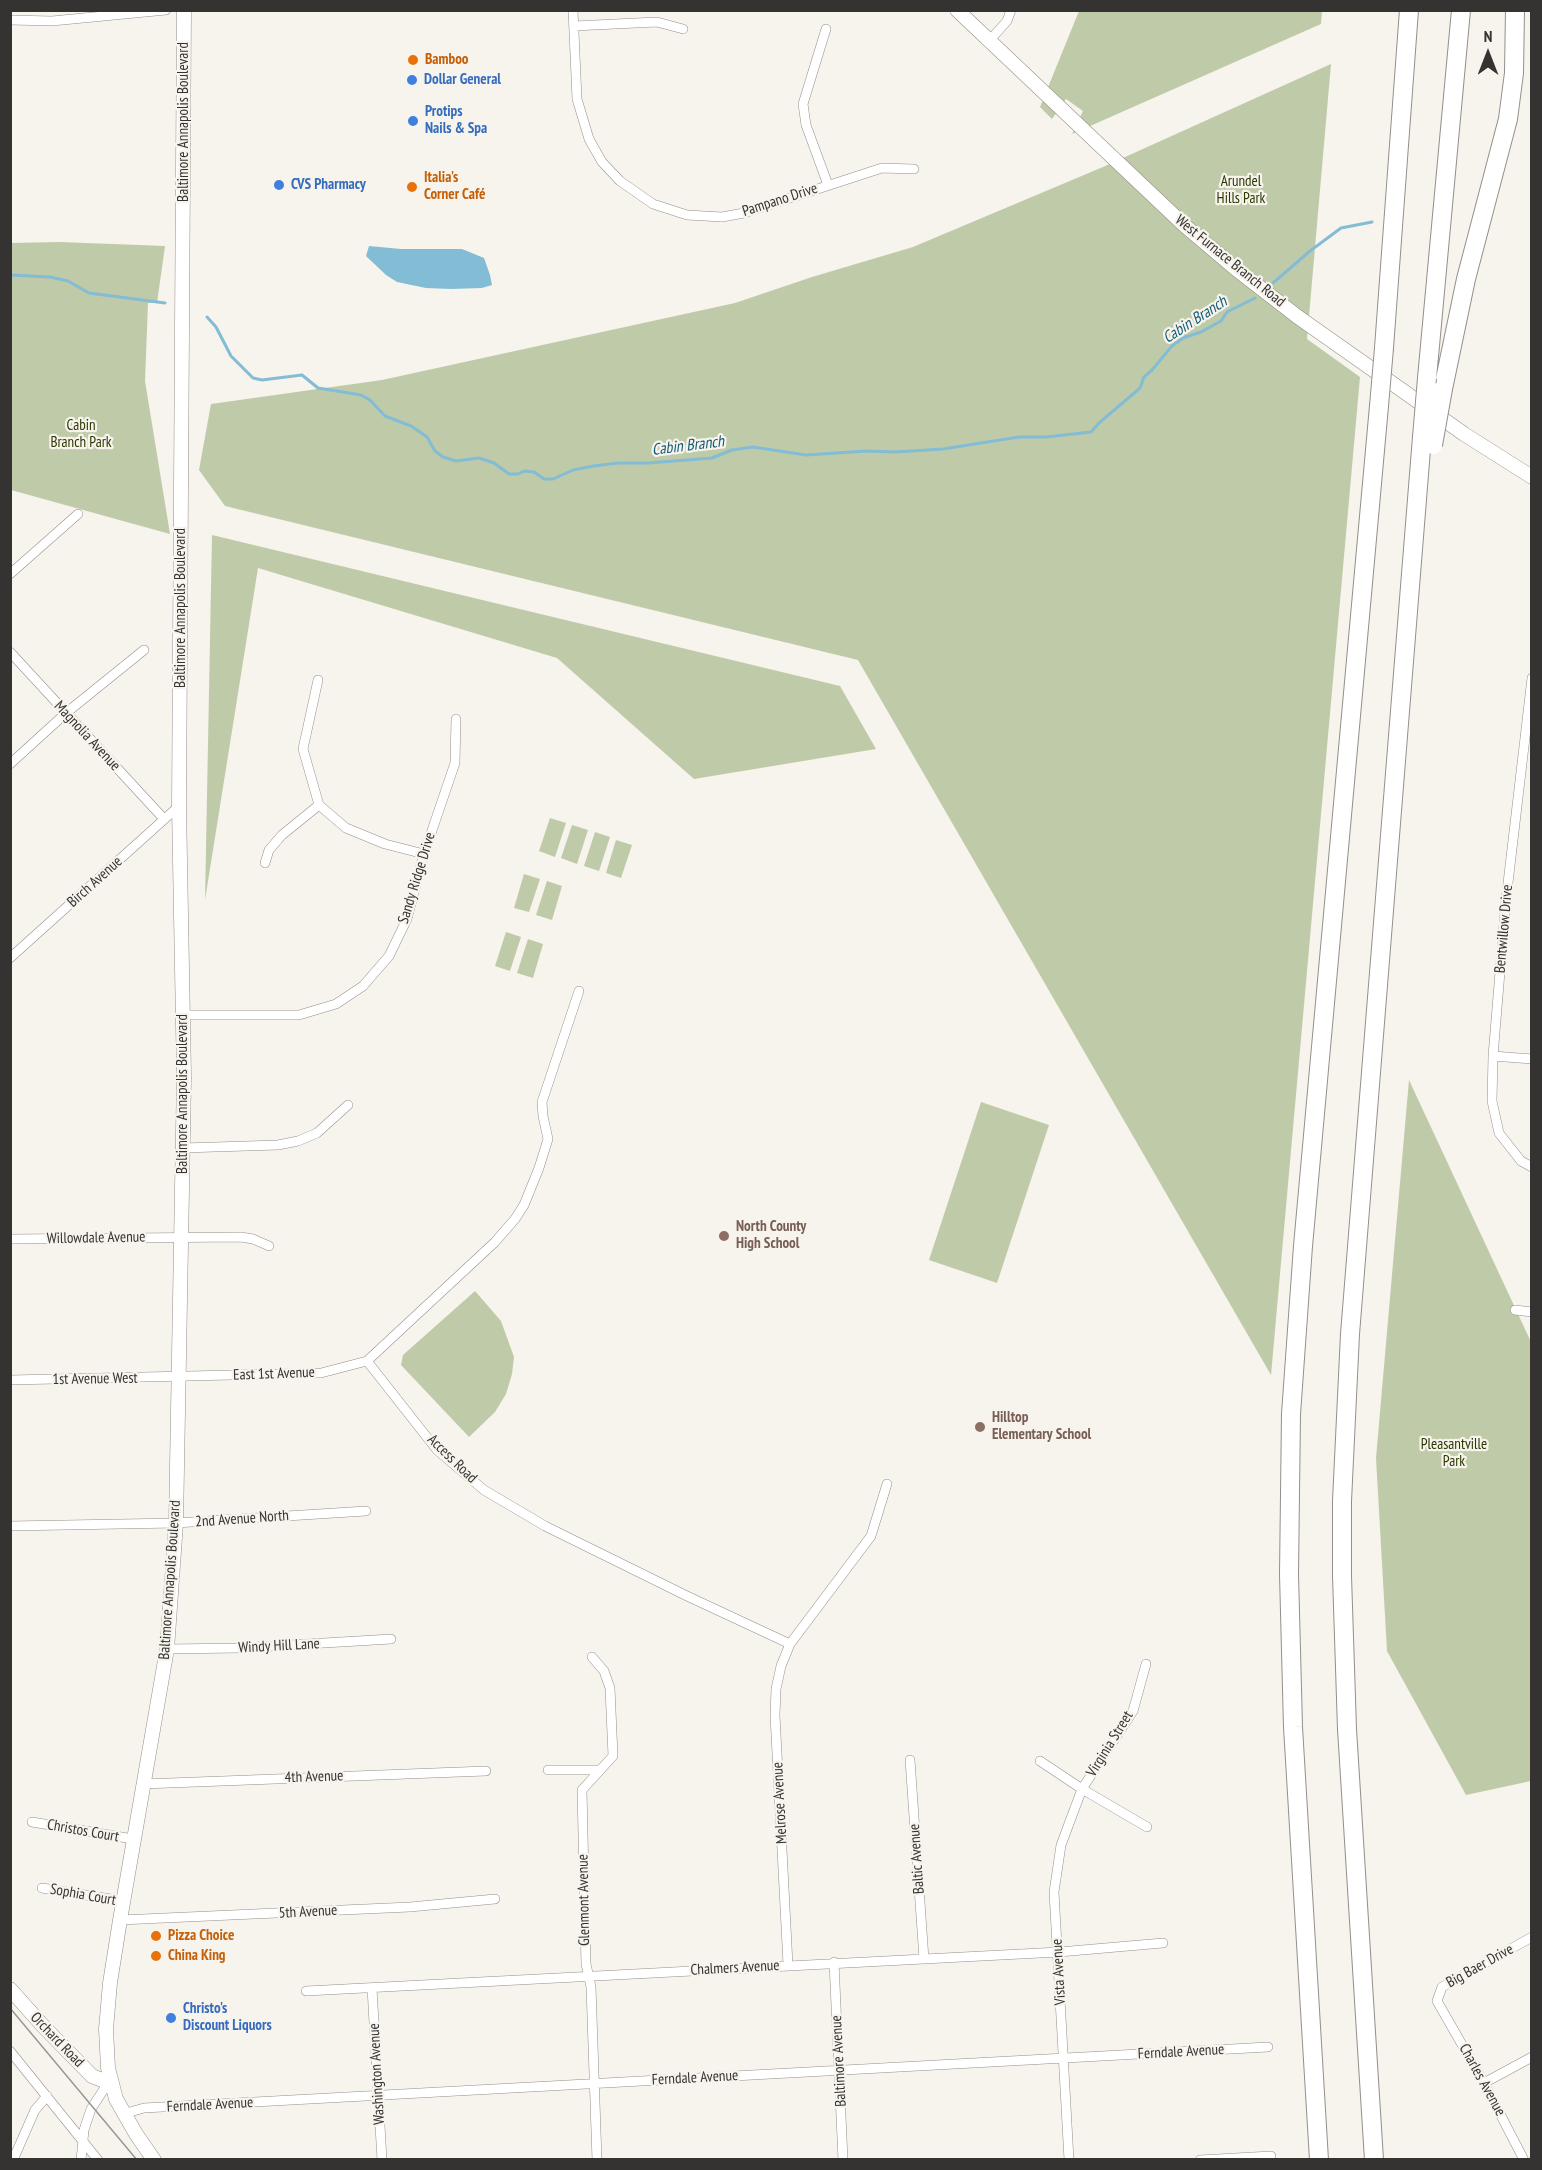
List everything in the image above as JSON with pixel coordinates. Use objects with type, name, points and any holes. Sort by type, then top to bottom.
[{"type":"highway","points":[[1319,2160],[1293,1727],[1289,1574],[1291,1414],[1303,1246],[1384,348],[1409,10]]},
{"type":"highway","points":[[1396,203],[1419,10]]},
{"type":"highway","points":[[1374,2160],[1347,1718],[1342,1587],[1342,1501],[1352,1299],[1390,841],[1427,441],[1427,378],[1461,10]]},
{"type":"highway","points":[[1427,441],[1443,389],[1466,279],[1508,119],[1514,73],[1515,10]]},
{"type":"main road","name":"Baltimore Annapolis Boulevard","points":[[154,2160],[123,2114],[116,2099],[110,2080],[106,2019],[133,1839],[167,1649],[176,1523],[184,1016],[179,806],[184,10]]},
{"type":"main road","name":"West Furnace Branch Road","points":[[957,10],[1169,211],[1236,268],[1298,317],[1371,369],[1464,434],[1532,477]]},
{"type":"main road","name":"Orchard Road","points":[[10,1989],[92,2076],[110,2080]]},
{"type":"street","points":[[10,20],[52,21],[166,10]]},
{"type":"street","name":"Pampano Drive","points":[[573,10],[577,99],[589,139],[602,162],[620,181],[653,204],[687,215],[722,217],[744,213],[882,168],[914,169]]},
{"type":"street","points":[[990,40],[1007,21],[1011,10]]},
{"type":"street","points":[[574,26],[657,22],[683,29]]},
{"type":"street","points":[[826,29],[803,104],[806,125],[828,185]]},
{"type":"street","points":[[10,574],[78,514]]},
{"type":"street","points":[[10,764],[66,713],[144,650]]},
{"type":"street","name":"Magnolia Avenue","points":[[10,652],[164,819]]},
{"type":"street","name":"Bentwillow Drive","points":[[1532,678],[1506,900],[1493,1056],[1492,1101],[1499,1133],[1521,1161],[1532,1167]]},
{"type":"street","points":[[318,680],[303,749],[319,805],[346,828],[385,844],[424,854]]},
{"type":"street","name":"Sandy Ridge Drive","points":[[184,1016],[299,1015],[336,1004],[363,986],[389,956],[407,919],[424,854],[455,763],[456,719]]},
{"type":"street","points":[[265,863],[269,850],[282,835],[319,805]]},
{"type":"street","name":"Birch Avenue","points":[[10,958],[179,806]]},
{"type":"street","points":[[367,1361],[495,1242],[516,1219],[539,1168],[548,1139],[542,1102],[579,991]]},
{"type":"street","points":[[1493,1056],[1532,1059]]},
{"type":"street","points":[[183,1148],[278,1145],[298,1141],[316,1133],[348,1105]]},
{"type":"street","name":"Willowdale Avenue","points":[[10,1239],[241,1237],[269,1245]]},
{"type":"street","points":[[1515,1310],[1532,1312]]},
{"type":"street","name":"East 1st Avenue","points":[[180,1377],[321,1374],[367,1361]]},
{"type":"street","name":"Access Road","points":[[367,1361],[438,1450],[484,1490],[555,1531],[790,1644]]},
{"type":"street","name":"1st Avenue West","points":[[10,1380],[180,1377]]},
{"type":"street","points":[[790,1644],[871,1536],[887,1484]]},
{"type":"street","name":"2nd Avenue North","points":[[10,1526],[176,1523],[366,1511]]},
{"type":"street","name":"Windy Hill Lane","points":[[167,1649],[251,1648],[391,1639]]},
{"type":"street","name":"Melrose Avenue","points":[[788,1965],[775,1715],[776,1689],[781,1666],[790,1644]]},
{"type":"street","name":"Glenmont Avenue","points":[[592,1657],[604,1671],[610,1688],[613,1756],[582,1790],[586,1964],[591,1987],[597,2160]]},
{"type":"street","name":"Virginia Street","points":[[1082,1789],[1133,1711],[1146,1664]]},
{"type":"street","name":"Baltic Avenue","points":[[910,1760],[924,1959]]},
{"type":"street","points":[[1040,1761],[1147,1827]]},
{"type":"street","points":[[548,1770],[600,1770]]},
{"type":"street","name":"4th Avenue","points":[[143,1784],[486,1771]]},
{"type":"street","name":"Vista Avenue","points":[[1070,2160],[1054,1892],[1061,1845],[1082,1789]]},
{"type":"street","name":"Christos Court","points":[[32,1822],[133,1839]]},
{"type":"street","name":"Sophia Court","points":[[42,1888],[123,1902]]},
{"type":"street","name":"5th Avenue","points":[[120,1920],[410,1907],[495,1899]]},
{"type":"street","name":"Big Baer Drive","points":[[1437,2001],[1442,1987],[1532,1937]]},
{"type":"street","name":"Chalmers Avenue","points":[[306,1991],[1059,1952],[1163,1943]]},
{"type":"street","name":"Baltimore Avenue","points":[[834,1962],[843,2160]]},
{"type":"street","name":"Washington Avenue","points":[[372,1988],[382,2160]]},
{"type":"street","name":"Charles Avenue","points":[[1437,2001],[1484,2083],[1524,2160]]},
{"type":"street","name":"Ferndale Avenue","points":[[123,2114],[144,2108],[1268,2047]]},
{"type":"street","points":[[10,2051],[98,2160]]},
{"type":"street","points":[[1484,2083],[1532,2057]]},
{"type":"street","points":[[81,2160],[84,2130],[91,2109],[110,2080]]},
{"type":"street","points":[[13,2160],[34,2110],[47,2096]]},
{"type":"street","points":[[1200,2160],[1271,2156]]},
{"type":"green space","points":[[1079,11],[1322,11],[1321,24],[1072,134],[1083,111],[1066,99],[1052,119],[1040,107]]},
{"type":"green space","name":"Arundel Hills Park","points":[[1331,64],[1307,339],[1360,377],[1271,1375],[858,660],[225,506],[199,470],[211,404],[382,380],[735,303],[913,247],[1103,167]]},
{"type":"green space","name":"Cabin Branch Park","points":[[59,242],[165,246],[157,303],[148,303],[145,381],[170,534],[11,490],[11,243]]},
{"type":"green space","points":[[212,535],[840,686],[876,749],[694,779],[557,658],[258,568],[205,900]]},
{"type":"green space","points":[[550,818],[566,823],[555,857],[539,851]]},
{"type":"green space","points":[[572,825],[588,830],[577,864],[561,858]]},
{"type":"green space","points":[[595,832],[610,837],[599,871],[584,866]]},
{"type":"green space","points":[[616,840],[632,845],[621,878],[606,873]]},
{"type":"green space","points":[[524,874],[540,879],[529,912],[514,908]]},
{"type":"green space","points":[[547,881],[562,886],[552,920],[536,915]]},
{"type":"green space","points":[[506,932],[521,937],[510,971],[495,966]]},
{"type":"green space","points":[[528,939],[543,944],[533,978],[517,973]]},
{"type":"green space","name":"Pleasantville Park","points":[[1409,1080],[1531,1342],[1531,1781],[1466,1795],[1387,1651],[1376,1458]]},
{"type":"green space","points":[[981,1102],[1049,1125],[997,1283],[929,1260]]},
{"type":"green space","points":[[475,1291],[501,1321],[514,1357],[506,1394],[495,1412],[469,1437],[401,1365],[403,1355]]},
{"type":"water","points":[[369,246],[401,249],[462,249],[484,258],[492,285],[482,288],[451,289],[426,288],[397,282],[366,256]]},
{"type":"waterway","name":"Cabin Branch","points":[[1273,283],[1341,228],[1372,222]]},
{"type":"waterway","name":"Cabin Branch","points":[[10,275],[50,277],[68,281],[89,293],[165,303]]},
{"type":"waterway","name":"Cabin Branch","points":[[207,317],[216,327],[231,356],[253,378],[262,380],[302,375],[318,388],[361,395],[370,400],[385,416],[411,426],[427,437],[435,451],[443,457],[456,461],[479,458],[494,463],[509,474],[534,472],[544,479],[553,479],[573,470],[593,466],[712,458],[732,450],[753,447],[806,455],[867,451],[895,452],[943,449],[1019,437],[1046,437],[1091,432],[1140,388],[1144,377],[1172,346],[1183,338],[1201,332],[1221,321],[1227,312],[1255,298]]},
{"type":"tram line","points":[[10,2008],[137,2160]]},
{"type":"place","name":"Bamboo","points":[[413,60]]},
{"type":"place","name":"Dollar General","points":[[412,80]]},
{"type":"place","name":"Protips Nails & Spa","points":[[413,121]]},
{"type":"place","name":"CVS Pharmacy","points":[[279,185]]},
{"type":"place","name":"Italia's Corner Café","points":[[412,187]]},
{"type":"place","name":"North County High School","points":[[724,1236]]},
{"type":"place","name":"Hilltop Elementary School","points":[[980,1427]]},
{"type":"place","name":"Pizza Choice","points":[[156,1936]]},
{"type":"place","name":"China King","points":[[156,1956]]},
{"type":"place","name":"Christo's Discount Liquors","points":[[171,2018]]}]
